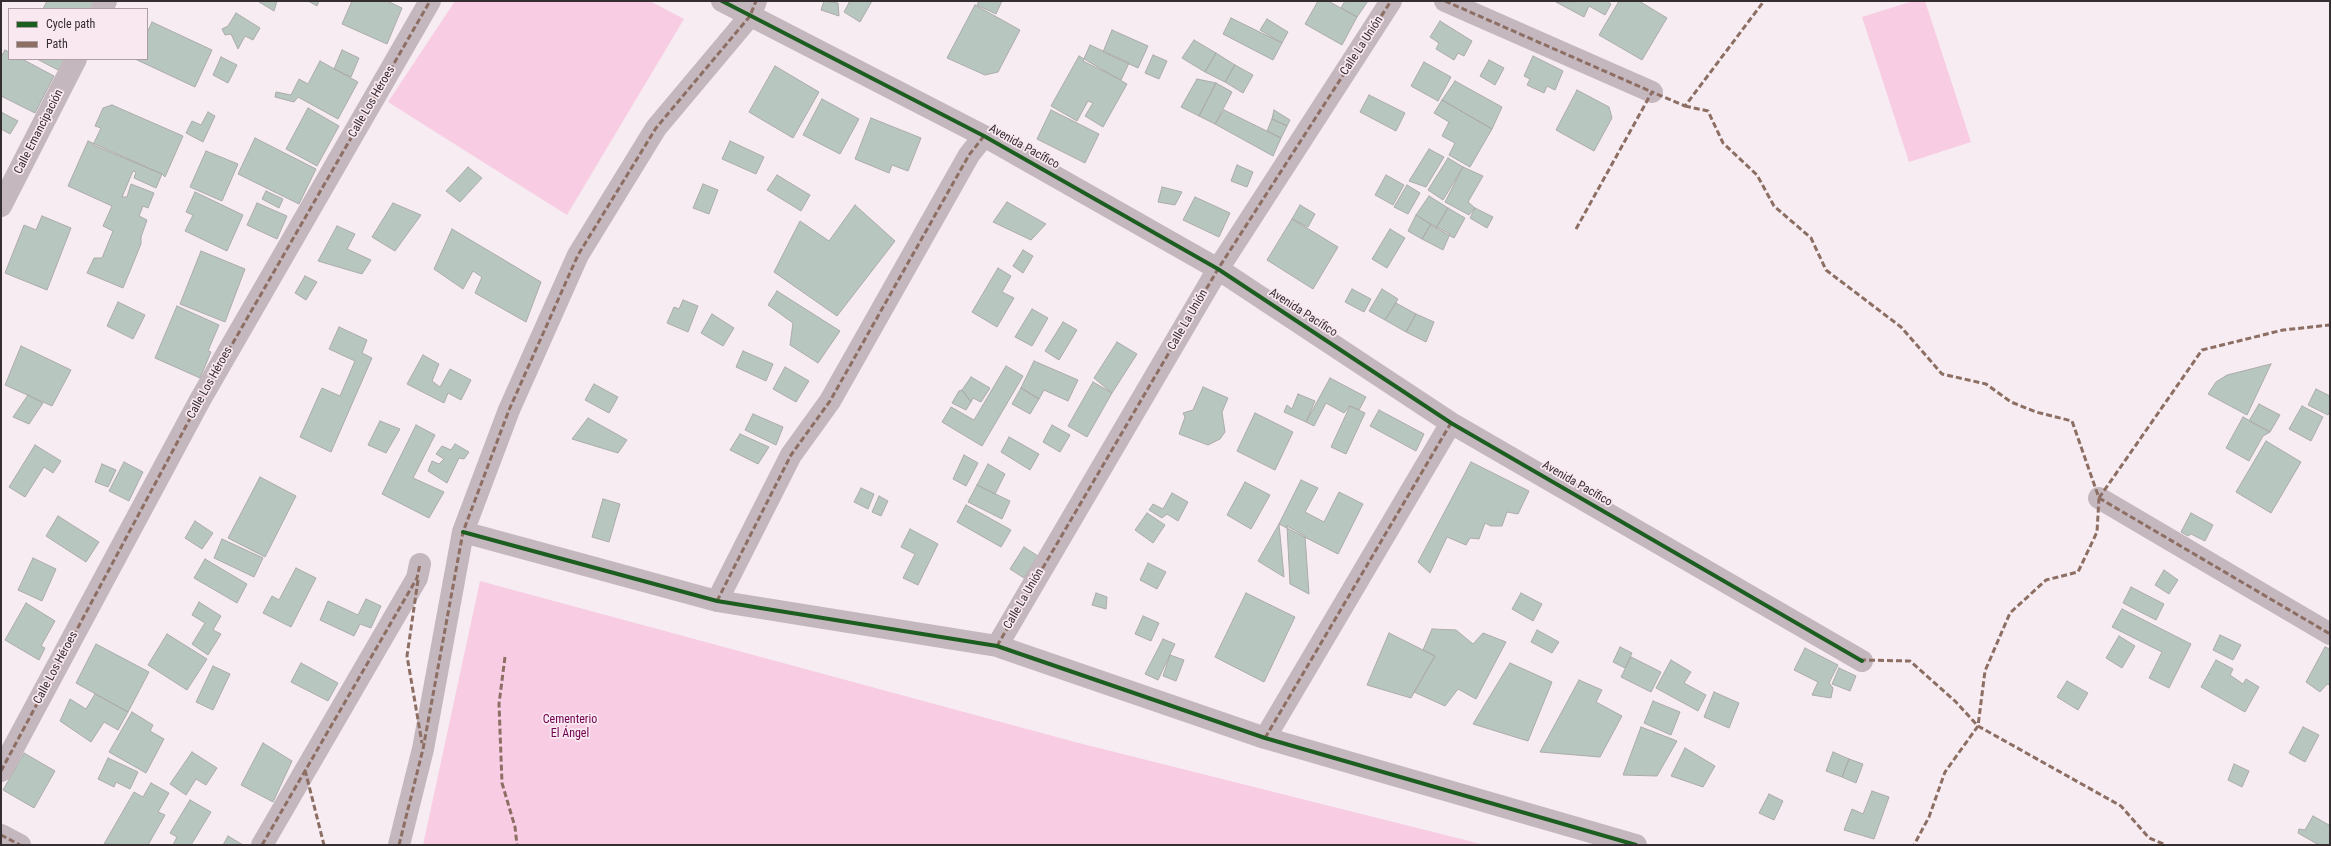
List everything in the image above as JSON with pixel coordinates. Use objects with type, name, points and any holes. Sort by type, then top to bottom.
[{"type":"street","name":"Calle Los Héroes","points":[[1,771],[200,400],[430,1]]},
{"type":"street","name":"Avenida Pacífico","points":[[722,1],[753,8],[984,136],[1218,269],[1451,423],[1862,661]]},
{"type":"street","name":"Calle La Unión","points":[[997,646],[1218,269],[1391,1]]},
{"type":"street","points":[[1445,1],[1652,92]]},
{"type":"street","points":[[399,845],[423,749],[463,532],[509,410],[578,255],[656,128],[753,8]]},
{"type":"street","name":"Calle Emancipación","points":[[1,206],[75,60]]},
{"type":"street","points":[[717,602],[791,455],[830,401],[969,155],[984,136]]},
{"type":"street","points":[[1265,738],[1451,423]]},
{"type":"street","points":[[2099,498],[2330,634]]},
{"type":"street","points":[[463,532],[717,602],[997,646],[1265,738],[1636,845]]},
{"type":"street","points":[[262,845],[417,578],[420,564]]},
{"type":"street","points":[[1,835],[20,845]]},
{"type":"green space","points":[[455,1],[650,1],[684,19],[567,215],[388,102]]},
{"type":"green space","points":[[1913,1],[1925,1],[1971,142],[1909,162],[1862,17]]},
{"type":"green space","name":"Cementerio El Ángel","points":[[480,581],[1075,742],[1485,845],[423,845]]},
{"type":"building","points":[[47,1],[96,1],[93,8],[44,8]]},
{"type":"building","points":[[277,1],[274,11],[259,2]]},
{"type":"building","points":[[308,1],[319,1],[317,6]]},
{"type":"building","points":[[352,1],[387,1],[402,8],[387,44],[342,24]]},
{"type":"building","points":[[824,1],[838,3],[839,16],[821,10]]},
{"type":"building","points":[[850,1],[872,1],[860,22],[844,12]]},
{"type":"building","points":[[979,1],[1002,1],[996,14],[977,5]]},
{"type":"building","points":[[1318,1],[1328,1],[1357,17],[1342,45],[1305,24]]},
{"type":"building","points":[[1345,1],[1368,1],[1357,17],[1341,8]]},
{"type":"building","points":[[1607,1],[1611,4],[1605,15],[1589,6],[1584,17],[1556,2]]},
{"type":"building","points":[[1619,1],[1639,1],[1667,18],[1642,60],[1599,35]]},
{"type":"building","points":[[975,5],[1020,30],[998,72],[985,75],[947,58]]},
{"type":"building","points":[[236,13],[260,28],[253,40],[245,36],[238,49],[231,34],[225,35],[222,29],[228,26]]},
{"type":"building","points":[[1231,18],[1282,43],[1273,60],[1223,34]]},
{"type":"building","points":[[1267,19],[1288,32],[1282,43],[1260,30]]},
{"type":"building","points":[[1440,21],[1472,41],[1464,56],[1458,53],[1454,60],[1436,49],[1439,43],[1430,37]]},
{"type":"building","points":[[152,22],[212,50],[195,87],[137,60],[148,60],[148,31]]},
{"type":"building","points":[[1112,30],[1148,46],[1138,68],[1103,52]]},
{"type":"building","points":[[1194,40],[1216,53],[1205,72],[1182,58]]},
{"type":"building","points":[[1090,45],[1129,63],[1121,80],[1083,61]]},
{"type":"building","points":[[5,50],[8,52],[8,60],[24,60],[54,76],[35,113],[1,96],[1,57]]},
{"type":"building","points":[[342,50],[359,58],[351,77],[334,69]]},
{"type":"building","points":[[1216,53],[1235,65],[1225,82],[1205,72]]},
{"type":"building","points":[[1153,55],[1167,61],[1159,79],[1145,73]]},
{"type":"building","points":[[1079,56],[1127,84],[1103,127],[1085,116],[1093,103],[1088,101],[1077,121],[1051,106]]},
{"type":"building","points":[[1533,56],[1563,71],[1555,90],[1547,86],[1544,93],[1527,85],[1530,79],[1524,76]]},
{"type":"building","points":[[221,57],[237,65],[228,83],[213,75]]},
{"type":"building","points":[[39,60],[65,60],[60,71]]},
{"type":"building","points":[[1489,60],[1504,68],[1495,85],[1480,76]]},
{"type":"building","points":[[320,61],[358,82],[338,119],[298,97],[294,102],[275,97],[276,92],[291,95],[299,79],[308,84]]},
{"type":"building","points":[[1424,62],[1451,77],[1438,101],[1411,86]]},
{"type":"building","points":[[1235,65],[1253,75],[1243,93],[1225,82]]},
{"type":"building","points":[[775,66],[819,92],[793,138],[749,112]]},
{"type":"building","points":[[1197,79],[1216,83],[1199,116],[1181,107]]},
{"type":"building","points":[[1455,81],[1502,107],[1492,129],[1442,100]]},
{"type":"building","points":[[1216,83],[1232,92],[1215,124],[1199,116]]},
{"type":"building","points":[[1577,90],[1609,107],[1612,118],[1594,151],[1556,130]]},
{"type":"building","points":[[1369,95],[1405,113],[1396,131],[1360,112]]},
{"type":"building","points":[[822,99],[859,119],[840,154],[803,135]]},
{"type":"building","points":[[1442,100],[1492,129],[1470,167],[1449,155],[1455,143],[1442,136],[1449,122],[1434,113]]},
{"type":"building","points":[[112,105],[183,136],[165,177],[162,174],[93,145],[101,128],[95,126],[103,108]]},
{"type":"building","points":[[308,108],[339,126],[317,166],[286,149]]},
{"type":"building","points":[[1051,110],[1099,134],[1085,163],[1037,139]]},
{"type":"building","points":[[1224,110],[1281,138],[1273,156],[1215,124]]},
{"type":"building","points":[[1274,110],[1290,120],[1287,126],[1272,119]]},
{"type":"building","points":[[1,112],[18,121],[10,134],[1,129]]},
{"type":"building","points":[[208,112],[215,116],[203,142],[186,133],[192,121],[201,125]]},
{"type":"building","points":[[871,118],[921,138],[908,171],[892,165],[889,173],[855,159]]},
{"type":"building","points":[[1272,119],[1287,126],[1281,138],[1267,131]]},
{"type":"building","points":[[255,138],[316,169],[299,204],[238,174]]},
{"type":"building","points":[[88,141],[162,174],[156,188],[134,178],[136,172],[133,171],[122,197],[127,197],[131,184],[154,193],[148,208],[143,206],[139,216],[147,220],[141,237],[141,244],[123,288],[87,273],[94,258],[102,258],[113,231],[103,226],[112,206],[68,186]]},
{"type":"building","points":[[730,141],[764,157],[756,174],[722,159]]},
{"type":"building","points":[[1429,149],[1444,157],[1426,187],[1409,181]]},
{"type":"building","points":[[206,151],[238,164],[222,201],[190,187]]},
{"type":"building","points":[[1448,158],[1463,167],[1443,200],[1428,190]]},
{"type":"building","points":[[1237,165],[1253,172],[1247,187],[1231,181]]},
{"type":"building","points":[[468,167],[482,178],[460,202],[446,191]]},
{"type":"building","points":[[1463,167],[1483,176],[1468,202],[1475,208],[1469,215],[1445,202]]},
{"type":"building","points":[[777,175],[810,195],[801,211],[767,190]]},
{"type":"building","points":[[1386,175],[1404,185],[1393,205],[1375,195]]},
{"type":"building","points":[[703,184],[718,190],[709,214],[693,208]]},
{"type":"building","points":[[1407,185],[1420,193],[1408,214],[1394,207]]},
{"type":"building","points":[[1162,187],[1182,192],[1175,205],[1158,202]]},
{"type":"building","points":[[266,191],[283,199],[279,208],[262,199]]},
{"type":"building","points":[[195,192],[243,215],[227,251],[185,231],[193,215],[186,212]]},
{"type":"building","points":[[1429,196],[1448,208],[1436,228],[1416,215]]},
{"type":"building","points":[[1195,197],[1230,213],[1219,237],[1183,220]]},
{"type":"building","points":[[1007,202],[1046,224],[1031,240],[993,222]]},
{"type":"building","points":[[257,203],[287,216],[277,239],[247,225]]},
{"type":"building","points":[[393,203],[421,215],[395,251],[372,237]]},
{"type":"building","points":[[855,205],[895,241],[837,316],[774,272],[800,221],[829,241]]},
{"type":"building","points":[[1300,205],[1315,214],[1308,227],[1292,219]]},
{"type":"building","points":[[1448,208],[1465,218],[1454,238],[1436,228]]},
{"type":"building","points":[[1475,208],[1493,217],[1487,228],[1470,218]]},
{"type":"building","points":[[1416,215],[1431,224],[1422,239],[1408,231]]},
{"type":"building","points":[[42,216],[71,228],[47,290],[5,273],[24,225],[36,230]]},
{"type":"building","points":[[1292,219],[1338,247],[1313,289],[1267,260]]},
{"type":"building","points":[[1431,224],[1450,234],[1443,250],[1422,239]]},
{"type":"building","points":[[337,226],[355,234],[347,249],[371,260],[362,274],[318,261]]},
{"type":"building","points":[[452,229],[541,282],[526,322],[475,293],[482,277],[473,271],[463,289],[434,269]]},
{"type":"building","points":[[1390,229],[1405,238],[1387,268],[1372,259]]},
{"type":"building","points":[[1023,250],[1033,256],[1023,273],[1013,266]]},
{"type":"building","points":[[201,251],[245,269],[225,322],[180,304]]},
{"type":"building","points":[[998,268],[1011,276],[1002,292],[1014,298],[997,327],[972,312]]},
{"type":"building","points":[[305,276],[317,282],[306,300],[295,293]]},
{"type":"building","points":[[1352,289],[1371,299],[1364,312],[1345,302]]},
{"type":"building","points":[[1382,289],[1398,299],[1385,320],[1369,311]]},
{"type":"building","points":[[777,291],[840,331],[818,363],[790,345],[793,323],[768,305]]},
{"type":"building","points":[[683,300],[698,306],[688,332],[667,323],[674,307],[679,309]]},
{"type":"building","points":[[118,302],[145,315],[133,339],[107,326]]},
{"type":"building","points":[[1396,303],[1416,314],[1406,332],[1385,320]]},
{"type":"building","points":[[177,306],[219,325],[208,351],[211,352],[200,378],[155,358]]},
{"type":"building","points":[[1032,309],[1048,318],[1032,346],[1015,337]]},
{"type":"building","points":[[712,314],[734,328],[723,346],[701,333]]},
{"type":"building","points":[[1416,314],[1434,322],[1426,342],[1406,332]]},
{"type":"building","points":[[1063,322],[1077,330],[1059,360],[1045,351]]},
{"type":"building","points":[[339,327],[367,340],[362,353],[372,358],[331,452],[300,437],[322,388],[340,396],[355,361],[329,349]]},
{"type":"building","points":[[1117,342],[1137,354],[1112,393],[1094,378]]},
{"type":"building","points":[[21,346],[71,370],[52,406],[5,385]]},
{"type":"building","points":[[743,351],[773,364],[766,381],[736,367]]},
{"type":"building","points":[[423,355],[439,364],[432,381],[440,387],[450,369],[471,380],[461,400],[448,393],[444,403],[407,384]]},
{"type":"building","points":[[1034,361],[1078,380],[1068,401],[1044,390],[1039,399],[1021,388]]},
{"type":"building","points":[[2271,364],[2247,415],[2208,394],[2216,382],[2227,375]]},
{"type":"building","points":[[1006,366],[1023,376],[982,446],[942,422],[951,407],[974,420]]},
{"type":"building","points":[[785,367],[809,381],[796,402],[773,389]]},
{"type":"building","points":[[971,377],[990,388],[981,402],[973,398],[971,402],[962,390]]},
{"type":"building","points":[[1330,378],[1366,397],[1359,410],[1350,406],[1344,413],[1326,403],[1314,426],[1306,422]]},
{"type":"building","points":[[1093,382],[1112,393],[1087,437],[1068,426]]},
{"type":"building","points":[[594,384],[618,397],[609,413],[585,400]]},
{"type":"building","points":[[1203,387],[1228,398],[1222,412],[1225,432],[1220,439],[1208,445],[1179,434],[1185,417],[1183,413],[1193,410]]},
{"type":"building","points":[[1021,388],[1039,399],[1030,414],[1012,404]]},
{"type":"building","points":[[2316,389],[2330,396],[2330,410],[2328,415],[2308,405]]},
{"type":"building","points":[[962,390],[971,402],[966,410],[952,403],[959,391]]},
{"type":"building","points":[[1298,394],[1315,401],[1306,422],[1284,412],[1287,405],[1292,409]]},
{"type":"building","points":[[28,395],[43,403],[29,424],[13,417]]},
{"type":"building","points":[[2259,404],[2280,415],[2270,432],[2249,421]]},
{"type":"building","points":[[1350,406],[1365,413],[1346,454],[1331,447]]},
{"type":"building","points":[[2302,406],[2323,417],[2311,441],[2289,429]]},
{"type":"building","points":[[1379,410],[1424,434],[1416,451],[1370,426]]},
{"type":"building","points":[[1255,413],[1293,432],[1275,470],[1237,451]]},
{"type":"building","points":[[753,414],[783,427],[776,445],[745,430]]},
{"type":"building","points":[[2243,417],[2270,432],[2263,436],[2249,461],[2226,448]]},
{"type":"building","points":[[588,418],[627,440],[618,453],[572,439]]},
{"type":"building","points":[[380,421],[400,429],[386,453],[368,445]]},
{"type":"building","points":[[416,425],[435,435],[413,478],[444,492],[429,518],[382,494]]},
{"type":"building","points":[[1052,425],[1070,435],[1060,452],[1043,442]]},
{"type":"building","points":[[740,434],[769,447],[758,464],[730,450]]},
{"type":"building","points":[[1009,437],[1039,454],[1030,470],[1001,452]]},
{"type":"building","points":[[2266,441],[2301,462],[2271,513],[2236,492]]},
{"type":"building","points":[[455,444],[469,452],[464,459],[459,458],[447,483],[428,471],[432,461],[439,464],[444,459],[436,454],[442,446],[451,450]]},
{"type":"building","points":[[35,445],[61,461],[53,473],[44,467],[25,497],[9,487]]},
{"type":"building","points":[[964,455],[978,463],[966,486],[953,479]]},
{"type":"building","points":[[124,462],[143,472],[129,501],[109,491]]},
{"type":"building","points":[[1471,462],[1529,491],[1518,514],[1507,512],[1502,526],[1491,526],[1485,523],[1479,539],[1470,538],[1466,545],[1447,537],[1430,573],[1418,562]]},
{"type":"building","points":[[102,464],[116,470],[108,487],[95,482]]},
{"type":"building","points":[[988,464],[1005,474],[995,494],[977,485]]},
{"type":"building","points":[[260,477],[296,496],[265,557],[228,538]]},
{"type":"building","points":[[1301,480],[1318,488],[1305,512],[1324,522],[1339,492],[1363,504],[1338,554],[1279,524]]},
{"type":"building","points":[[1245,482],[1270,495],[1251,529],[1227,515]]},
{"type":"building","points":[[977,485],[1010,501],[1002,519],[968,502]]},
{"type":"building","points":[[861,488],[874,494],[868,509],[854,502]]},
{"type":"building","points":[[1172,493],[1188,502],[1178,521],[1167,514],[1162,518],[1149,510],[1153,504],[1163,509]]},
{"type":"building","points":[[879,496],[888,501],[881,516],[872,512]]},
{"type":"building","points":[[603,499],[620,504],[609,542],[592,537]]},
{"type":"building","points":[[966,505],[1011,530],[1001,547],[957,522]]},
{"type":"building","points":[[1147,513],[1165,525],[1153,543],[1135,530]]},
{"type":"building","points":[[2191,513],[2213,525],[2205,541],[2191,534],[2188,536],[2181,532]]},
{"type":"building","points":[[58,516],[99,542],[86,562],[46,536]]},
{"type":"building","points":[[195,521],[213,533],[202,549],[185,538]]},
{"type":"building","points":[[1279,524],[1284,577],[1258,561]]},
{"type":"building","points":[[1287,526],[1305,536],[1309,594],[1290,584]]},
{"type":"building","points":[[910,529],[938,544],[918,585],[903,578],[915,554],[901,547]]},
{"type":"building","points":[[222,539],[263,558],[254,577],[214,558]]},
{"type":"building","points":[[1024,547],[1038,556],[1024,578],[1010,569]]},
{"type":"building","points":[[33,558],[56,569],[42,601],[18,590]]},
{"type":"building","points":[[205,559],[247,584],[237,603],[194,578]]},
{"type":"building","points":[[1148,563],[1166,572],[1157,589],[1140,580]]},
{"type":"building","points":[[296,568],[316,578],[291,627],[263,613],[272,596],[279,600]]},
{"type":"building","points":[[2164,570],[2178,580],[2169,594],[2155,585]]},
{"type":"building","points":[[2131,587],[2164,604],[2156,620],[2123,603]]},
{"type":"building","points":[[1096,593],[1107,597],[1106,609],[1092,605]]},
{"type":"building","points":[[1246,593],[1295,617],[1264,682],[1215,657]]},
{"type":"building","points":[[1521,593],[1542,604],[1533,621],[1512,609]]},
{"type":"building","points":[[366,599],[381,606],[371,628],[360,624],[354,636],[320,620],[328,601],[358,615]]},
{"type":"building","points":[[199,602],[221,616],[213,630],[221,634],[208,655],[192,644],[205,623],[192,615]]},
{"type":"building","points":[[26,603],[55,621],[41,646],[45,648],[39,660],[5,640]]},
{"type":"building","points":[[2122,609],[2191,644],[2169,688],[2149,678],[2162,652],[2112,627]]},
{"type":"building","points":[[1143,616],[1159,623],[1151,641],[1135,634]]},
{"type":"building","points":[[1432,629],[1456,630],[1473,644],[1483,633],[1506,642],[1476,699],[1458,689],[1445,706],[1414,692],[1435,656],[1423,650]]},
{"type":"building","points":[[1537,630],[1559,642],[1552,653],[1531,642]]},
{"type":"building","points":[[1389,633],[1435,656],[1411,698],[1367,685]]},
{"type":"building","points":[[167,634],[207,659],[187,690],[148,665]]},
{"type":"building","points":[[2220,635],[2241,645],[2233,660],[2213,650]]},
{"type":"building","points":[[2119,636],[2135,646],[2122,668],[2106,658]]},
{"type":"building","points":[[1163,639],[1175,644],[1158,680],[1145,674]]},
{"type":"building","points":[[96,644],[149,672],[128,712],[76,683]]},
{"type":"building","points":[[1620,647],[1632,653],[1625,668],[1613,662]]},
{"type":"building","points":[[2325,647],[2330,649],[2330,685],[2327,684],[2320,692],[2306,682]]},
{"type":"building","points":[[1805,648],[1838,665],[1829,683],[1833,688],[1831,698],[1812,695],[1818,682],[1794,670]]},
{"type":"building","points":[[1170,655],[1184,660],[1176,681],[1163,676]]},
{"type":"building","points":[[1631,657],[1661,672],[1651,692],[1621,677]]},
{"type":"building","points":[[1671,660],[1691,672],[1684,683],[1706,695],[1698,711],[1656,688]]},
{"type":"building","points":[[2216,660],[2233,669],[2230,675],[2243,684],[2246,679],[2259,687],[2245,712],[2201,687]]},
{"type":"building","points":[[301,663],[338,683],[328,701],[291,682]]},
{"type":"building","points":[[1510,663],[1552,682],[1528,741],[1473,724]]},
{"type":"building","points":[[213,666],[230,674],[213,710],[196,702]]},
{"type":"building","points":[[1839,668],[1856,676],[1850,691],[1832,684]]},
{"type":"building","points":[[1579,680],[1602,690],[1596,702],[1622,716],[1600,757],[1540,752]]},
{"type":"building","points":[[2067,681],[2088,693],[2078,710],[2057,697]]},
{"type":"building","points":[[1714,692],[1739,703],[1729,728],[1704,717]]},
{"type":"building","points":[[95,694],[128,712],[118,730],[104,722],[91,742],[60,721],[70,699],[86,709]]},
{"type":"building","points":[[1653,701],[1680,712],[1671,735],[1644,723]]},
{"type":"building","points":[[132,712],[153,725],[150,731],[164,739],[146,773],[109,752]]},
{"type":"building","points":[[1641,727],[1677,741],[1657,776],[1623,775]]},
{"type":"building","points":[[2303,727],[2319,735],[2305,762],[2289,753]]},
{"type":"building","points":[[263,743],[292,761],[273,802],[241,785]]},
{"type":"building","points":[[1685,748],[1715,766],[1703,787],[1671,776]]},
{"type":"building","points":[[192,752],[217,768],[206,785],[196,779],[186,795],[170,784]]},
{"type":"building","points":[[1833,752],[1849,759],[1842,777],[1826,771]]},
{"type":"building","points":[[24,753],[55,771],[34,808],[3,790]]},
{"type":"building","points":[[108,758],[138,772],[130,789],[116,782],[114,787],[98,779]]},
{"type":"building","points":[[1849,759],[1863,764],[1856,783],[1842,777]]},
{"type":"building","points":[[2234,764],[2249,771],[2242,787],[2228,780]]},
{"type":"building","points":[[151,783],[169,793],[158,812],[165,815],[148,845],[104,844],[134,792],[143,797]]},
{"type":"building","points":[[1872,791],[1889,797],[1874,839],[1844,830],[1852,809],[1863,814]]},
{"type":"building","points":[[1769,794],[1783,801],[1774,820],[1759,813]]},
{"type":"building","points":[[190,800],[211,812],[191,845],[173,845],[177,837],[170,833]]},
{"type":"building","points":[[2313,816],[2329,825],[2330,823],[2330,845],[2319,845],[2298,833],[2299,829],[2305,830]]},
{"type":"building","points":[[228,836],[243,845],[223,845]]},
{"type":"marked path","points":[[1,771],[200,400],[430,1]]},
{"type":"marked path","points":[[399,845],[423,749],[463,532],[509,410],[578,255],[656,128],[750,16],[756,1]]},
{"type":"marked path","points":[[997,646],[1218,269],[1391,1]]},
{"type":"marked path","points":[[1445,1],[1652,92]]},
{"type":"marked path","points":[[1576,229],[1652,92],[1685,106],[1764,1]]},
{"type":"marked path","points":[[1685,106],[1708,111],[1723,143],[1757,175],[1774,206],[1811,238],[1826,270],[1901,327],[1942,374],[1986,384],[2011,402],[2036,412],[2072,421],[2099,498],[2097,532],[2078,572],[2046,580],[2010,613],[1985,671],[1978,726],[1945,772],[1929,817],[1914,845]]},
{"type":"marked path","points":[[717,601],[791,455],[830,401],[969,155],[984,136]]},
{"type":"marked path","points":[[2099,498],[2202,350],[2283,330],[2330,325]]},
{"type":"marked path","points":[[1265,738],[1451,423]]},
{"type":"marked path","points":[[2099,498],[2330,634]]},
{"type":"marked path","points":[[262,845],[417,578],[420,564]]},
{"type":"marked path","points":[[418,580],[407,656],[422,743]]},
{"type":"marked path","points":[[505,657],[499,704],[502,783],[515,827],[517,845]]},
{"type":"marked path","points":[[1860,660],[1910,661],[1955,701],[1978,726],[2121,806],[2149,838],[2166,845]]},
{"type":"marked path","points":[[305,770],[324,845]]},
{"type":"marked path","points":[[1,835],[20,845]]},
{"type":"cycle path","points":[[722,1],[984,136],[1218,269],[1451,423],[1862,661]]},
{"type":"cycle path","points":[[463,532],[717,601],[997,646],[1265,738],[1636,845]]}]
